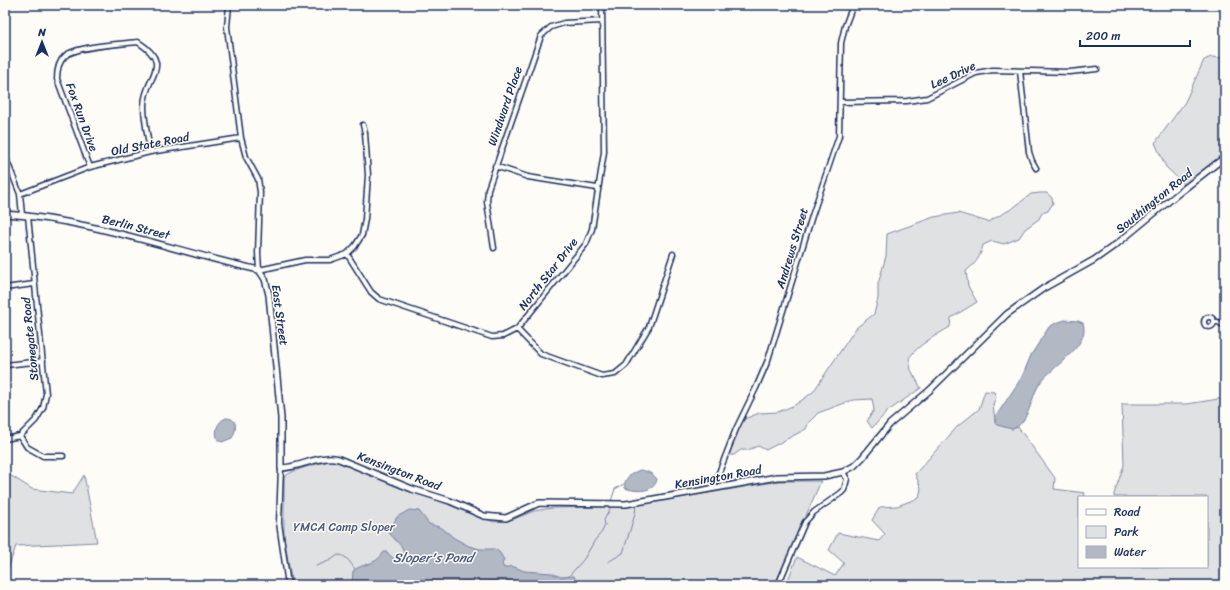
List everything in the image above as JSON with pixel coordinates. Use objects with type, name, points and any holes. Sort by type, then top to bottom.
[{"type":"main road","name":"Southington Road","points":[[1094,260],[1118,243],[1225,157]]},
{"type":"main road","name":"Berlin Street","points":[[5,214],[74,223],[134,236],[260,270]]},
{"type":"main road","name":"Kensington Road","points":[[281,468],[290,468],[328,457],[339,459],[412,489],[450,501],[484,516],[506,518],[539,503],[626,504],[777,477],[824,476],[843,472],[854,466],[890,424],[930,390],[1008,314],[1044,288],[1094,260]]},
{"type":"main road","name":"East Street","points":[[260,270],[265,279],[269,295],[281,418],[281,468]]},
{"type":"street","name":"East Street","points":[[229,5],[227,27],[241,138],[246,157],[258,179],[260,192],[258,253],[260,270]]},
{"type":"street","name":"North Star Drive","points":[[347,254],[372,292],[379,298],[492,337],[503,336],[517,329],[586,244],[592,229],[604,152],[602,5]]},
{"type":"street","name":"Andrews Street","points":[[713,488],[736,429],[756,388],[774,342],[809,224],[839,136],[841,102],[841,43],[845,26],[853,5]]},
{"type":"street","name":"Windward Place","points":[[494,248],[487,202],[488,189],[541,36],[551,27],[564,23],[602,21]]},
{"type":"street","name":"Fox Run Drive","points":[[90,166],[57,79],[57,68],[65,56],[76,50],[138,42],[148,48],[156,59],[157,70],[145,94],[144,106],[150,152]]},
{"type":"street","name":"Lee Drive","points":[[841,102],[907,101],[927,98],[976,73],[993,70],[1070,72],[1097,69]]},
{"type":"street","points":[[1020,71],[1029,152],[1036,168]]},
{"type":"street","points":[[260,270],[305,260],[330,260],[347,254],[355,246],[362,235],[365,219],[368,175],[363,125]]},
{"type":"street","name":"Old State Road","points":[[20,194],[90,166],[150,152],[241,138]]},
{"type":"street","name":"Stonegate Road","points":[[5,156],[20,194],[25,216],[46,394],[43,408],[36,420],[20,436]]},
{"type":"street","points":[[495,166],[528,177],[598,188]]},
{"type":"street","points":[[517,329],[541,354],[602,376],[615,374],[626,365],[650,327],[673,254]]},
{"type":"street","points":[[5,288],[34,284]]},
{"type":"street","points":[[1214,322],[1218,322],[1225,326]]},
{"type":"street","points":[[5,365],[43,361]]},
{"type":"street","points":[[5,440],[20,436],[27,447],[43,456],[63,456]]},
{"type":"street","name":"East Street","points":[[281,468],[279,523],[288,585]]},
{"type":"street","points":[[778,585],[805,522],[814,512],[838,496],[844,490],[847,479],[843,472]]},
{"type":"green space","points":[[1211,57],[1225,58],[1225,154],[1185,185],[1166,167],[1155,143],[1185,102],[1204,60]]},
{"type":"green space","points":[[1047,193],[1052,198],[1053,203],[1048,211],[1042,213],[1039,219],[1025,229],[1019,238],[1004,244],[992,241],[983,245],[977,260],[966,271],[968,286],[977,302],[951,318],[950,327],[922,344],[909,358],[911,370],[921,388],[888,411],[872,428],[867,421],[874,410],[872,399],[853,400],[818,413],[809,422],[806,429],[766,450],[758,446],[748,450],[741,450],[734,455],[729,455],[742,420],[759,413],[778,412],[795,405],[813,392],[856,328],[874,314],[878,298],[878,284],[886,256],[887,234],[934,217],[958,213],[988,222],[1013,208],[1031,194]]},
{"type":"green space","points":[[985,391],[994,392],[996,398],[993,404],[995,422],[1012,429],[1018,427],[1055,478],[1054,489],[1085,493],[1084,496],[1078,496],[1078,568],[1208,568],[1208,496],[1114,496],[1124,465],[1122,404],[1187,404],[1225,398],[1225,585],[786,585],[797,557],[835,576],[844,563],[829,550],[838,533],[879,541],[885,534],[872,520],[880,507],[897,506],[919,498],[921,488],[915,474],[957,427],[979,409]]},
{"type":"green space","name":"YMCA Camp Sloper","points":[[333,460],[494,522],[514,519],[534,511],[552,508],[632,506],[780,481],[821,481],[776,585],[292,585],[284,536],[284,477],[294,471]]},
{"type":"green space","points":[[5,472],[32,489],[72,494],[84,475],[97,542],[16,546],[5,578]]},
{"type":"water","points":[[1065,320],[1083,323],[1084,332],[1076,348],[1040,383],[1026,416],[1018,426],[1012,429],[997,425],[995,422],[996,416],[1022,377],[1031,355],[1049,327]]},
{"type":"water","points":[[226,418],[233,420],[235,431],[232,438],[222,442],[218,440],[216,430],[218,424]]},
{"type":"water","points":[[640,470],[653,475],[657,479],[653,487],[639,491],[625,488],[625,481],[631,474]]},
{"type":"water","name":"Sloper's Pond","points":[[409,510],[419,511],[429,524],[442,528],[454,538],[469,546],[480,549],[495,549],[500,553],[504,560],[502,564],[504,568],[512,566],[524,571],[551,573],[561,577],[574,576],[575,578],[571,585],[352,585],[353,571],[361,566],[373,562],[384,552],[387,552],[391,557],[396,559],[402,557],[404,554],[402,547],[389,531],[397,517]]},
{"type":"waterway","points":[[611,501],[615,489],[624,484]]},
{"type":"waterway","points":[[608,562],[623,553],[636,506]]},
{"type":"waterway","points":[[569,576],[584,559],[595,540],[602,532],[605,525],[604,520],[610,509]]},
{"type":"waterway","points":[[316,566],[331,560],[338,555],[341,555],[344,556],[355,569]]}]
